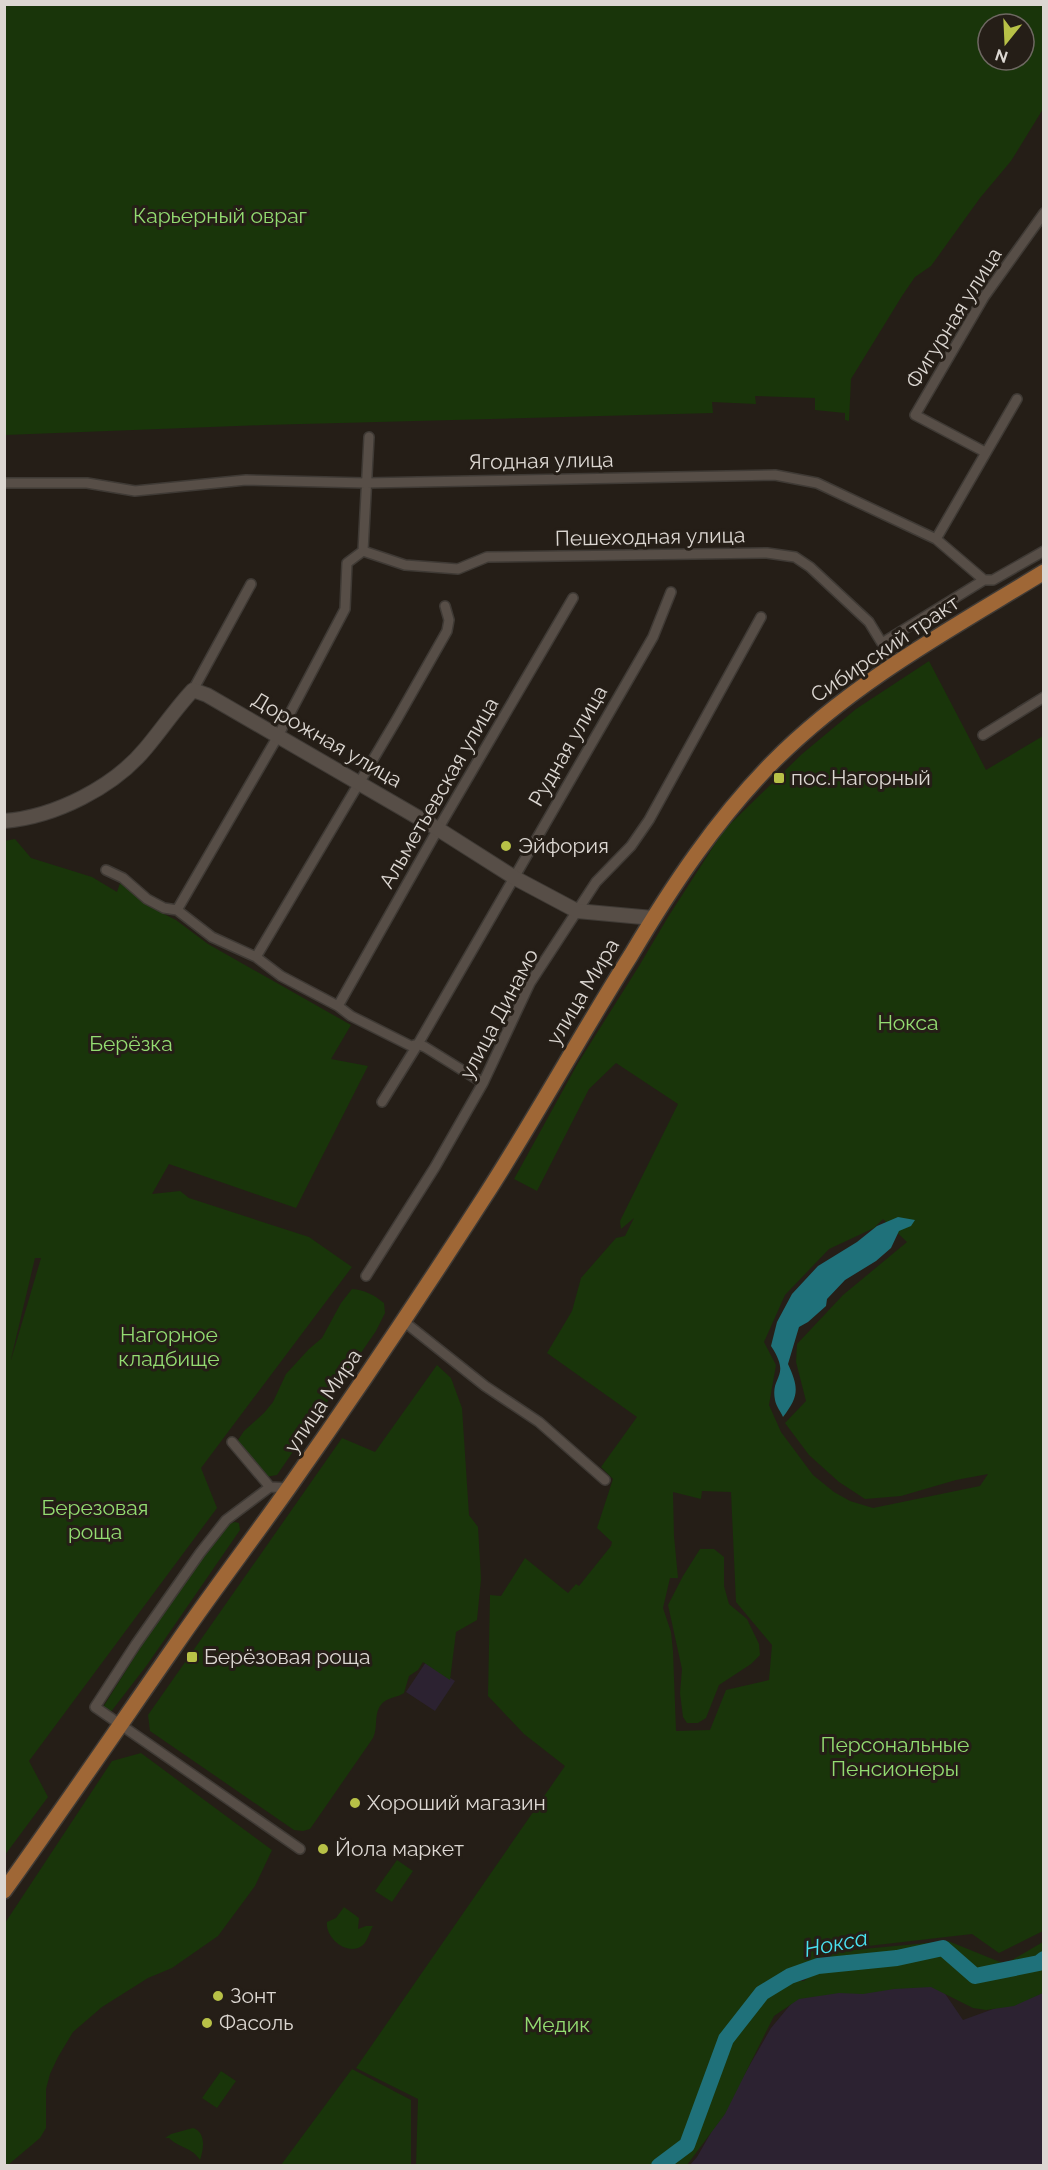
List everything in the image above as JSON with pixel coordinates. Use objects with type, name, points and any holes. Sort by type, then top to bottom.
[{"type":"main road","name":"Сибирский тракт","points":[[653,918],[724,815],[768,766],[831,708],[894,663],[1044,572]]},
{"type":"main road","name":"улица Мира","points":[[4,1892],[289,1488],[486,1195],[653,918]]},
{"type":"street","name":"Фигурная улица","points":[[985,452],[915,415],[984,297],[1044,213]]},
{"type":"street","points":[[936,539],[1017,399]]},
{"type":"street","points":[[177,910],[278,736],[345,609],[346,563],[363,551],[369,437]]},
{"type":"street","name":"Ягодная улица","points":[[4,483],[87,483],[135,491],[246,480],[366,483],[775,475],[817,483],[936,539],[984,580]]},
{"type":"street","points":[[882,643],[984,580],[993,580],[1044,550]]},
{"type":"street","name":"Пешеходная улица","points":[[363,551],[405,565],[458,569],[487,557],[767,553],[795,557],[810,567],[869,622],[894,663]]},
{"type":"street","points":[[4,821],[33,816],[76,800],[108,783],[145,750],[193,690],[251,584]]},
{"type":"street","name":"Рудная улица","points":[[382,1102],[515,878],[518,869],[652,637],[671,592]]},
{"type":"street","name":"Альметьевская улица","points":[[338,1006],[573,598]]},
{"type":"street","points":[[256,957],[447,631],[448,620],[445,606]]},
{"type":"street","name":"улица Динамо","points":[[366,1276],[435,1167],[483,1083],[530,983],[596,882],[631,846],[649,820],[760,617]]},
{"type":"street","name":"Дорожная улица","points":[[193,690],[207,694],[438,829],[515,878],[577,911],[653,918]]},
{"type":"street","points":[[983,735],[1044,697]]},
{"type":"street","points":[[106,870],[123,878],[147,899],[164,908],[177,910],[212,937],[256,957],[281,976],[338,1006],[351,1016],[411,1046],[418,1044],[483,1083]]},
{"type":"street","points":[[402,1320],[485,1386],[539,1422],[605,1480]]},
{"type":"street","points":[[232,1442],[270,1487]]},
{"type":"street","points":[[289,1488],[270,1487],[226,1520],[200,1552],[95,1707],[300,1849]]},
{"type":"shaded area","points":[[426,1662],[455,1681],[435,1711],[406,1692]]},
{"type":"shaded area","points":[[933,1976],[963,2020],[1043,1991],[1043,2165],[690,2165],[697,2157],[771,2028],[801,1992]]},
{"type":"green space","name":"Карьерный овраг","points":[[4,5],[1043,5],[1043,109],[1011,161],[980,198],[931,266],[915,277],[902,296],[851,379],[849,421],[845,420],[845,413],[815,410],[815,398],[755,396],[756,404],[712,402],[713,413],[264,425],[5,435]]},
{"type":"green space","points":[[929,661],[986,770],[1043,736],[1043,1931],[999,1953],[972,1934],[842,1951],[948,1941],[1005,1964],[1043,1942],[1043,1993],[1014,2006],[986,2010],[973,2008],[931,1987],[863,1994],[839,1993],[799,1999],[774,2016],[725,2114],[687,2165],[416,2165],[418,2099],[356,2068],[565,1766],[524,1734],[488,1696],[490,1595],[501,1596],[525,1558],[568,1593],[576,1584],[579,1586],[611,1546],[612,1542],[597,1528],[613,1479],[601,1467],[637,1417],[547,1353],[572,1311],[581,1278],[616,1238],[625,1236],[634,1218],[621,1229],[620,1221],[678,1104],[616,1063],[589,1089],[537,1191],[514,1179],[578,1063],[724,830],[802,754],[856,709]],"holes":[[[883,1219],[907,1242],[843,1295],[797,1344],[796,1362],[806,1401],[785,1423],[809,1455],[839,1482],[865,1499],[901,1496],[956,1480],[988,1474],[980,1486],[873,1508],[850,1501],[834,1492],[813,1475],[781,1432],[769,1405],[776,1365],[764,1342],[785,1295],[829,1249],[874,1228]],[[702,1491],[731,1492],[736,1602],[772,1645],[769,1680],[726,1690],[710,1730],[676,1731],[671,1632],[663,1608],[670,1578],[678,1578],[673,1492],[701,1499]],[[829,1953],[834,1953],[804,1981],[771,1981],[783,1973]]]},
{"type":"green space","points":[[15,839],[31,858],[92,877],[117,892],[120,883],[148,906],[176,920],[208,944],[351,1025],[331,1059],[368,1066],[296,1208],[169,1164],[152,1194],[180,1191],[189,1198],[309,1237],[352,1267],[201,1468],[217,1508],[29,1761],[48,1797],[5,1855],[4,841]],"holes":[[[35,1258],[41,1258],[11,1360]]]},
{"type":"green space","points":[[352,1289],[373,1295],[380,1300],[384,1303],[385,1313],[376,1331],[277,1475],[260,1478],[243,1463],[235,1452],[234,1446],[244,1431],[273,1402],[286,1374],[322,1338],[341,1303]]},
{"type":"green space","points":[[437,1365],[451,1378],[462,1408],[469,1515],[478,1527],[481,1579],[477,1620],[456,1632],[450,1680],[423,1662],[418,1670],[409,1676],[404,1693],[387,1700],[378,1709],[373,1738],[310,1829],[294,1830],[150,1731],[148,1715],[342,1438],[375,1452]]},
{"type":"green space","points":[[239,1523],[240,1530],[147,1665],[110,1713],[103,1707],[159,1616],[229,1524]]},
{"type":"green space","points":[[700,1549],[714,1549],[724,1557],[724,1586],[729,1604],[747,1619],[759,1644],[760,1655],[751,1664],[719,1685],[706,1718],[698,1723],[687,1723],[683,1717],[680,1693],[682,1669],[668,1605]]},
{"type":"green space","points":[[141,1753],[272,1850],[255,1886],[218,1936],[172,1968],[148,1978],[102,2007],[73,2032],[50,2074],[46,2089],[46,2128],[40,2138],[8,2165],[5,2165],[5,1923],[112,1761]]},
{"type":"green space","points":[[397,1860],[413,1871],[392,1902],[375,1891]]},
{"type":"green space","points":[[344,1907],[359,1918],[358,1929],[373,1926],[362,1946],[354,1949],[342,1947],[333,1939],[327,1928],[327,1922],[336,1918]]},
{"type":"green space","points":[[352,2069],[411,2100],[411,2165],[281,2165]]},
{"type":"green space","points":[[221,2071],[236,2081],[217,2108],[202,2098]]},
{"type":"green space","points":[[193,2128],[202,2137],[200,2160],[189,2150],[165,2138]]},
{"type":"water","points":[[898,1217],[915,1220],[911,1226],[899,1231],[891,1248],[876,1261],[845,1280],[827,1299],[826,1306],[799,1327],[788,1364],[796,1392],[783,1417],[774,1392],[780,1364],[771,1346],[777,1322],[792,1294],[818,1266],[857,1242],[877,1226]]},
{"type":"waterway","name":"Нокса","points":[[659,2166],[687,2145],[726,2039],[762,1993],[790,1976],[818,1966],[897,1958],[943,1948],[975,1976],[1039,1963],[1044,1959]]},
{"type":"place","name":"пос.Нагорный","points":[[779,778]]},
{"type":"place","name":"Эйфория","points":[[506,846]]},
{"type":"place","name":"Берёзовая роща","points":[[192,1657]]},
{"type":"place","name":"Хороший магазин","points":[[355,1803]]},
{"type":"place","name":"Йола маркет","points":[[323,1849]]},
{"type":"place","name":"Зонт","points":[[218,1996]]},
{"type":"place","name":"Фасоль","points":[[207,2023]]},
{"type":"park label","name":"Берёзка","points":[[131,1044]]},
{"type":"park label","name":"Нагорное кладбище","points":[[169,1347]]},
{"type":"park label","name":"Березовая роща","points":[[95,1520]]},
{"type":"park label","name":"Персональные Пенсионеры","points":[[895,1757]]},
{"type":"park label","name":"Медик","points":[[557,2025]]}]
